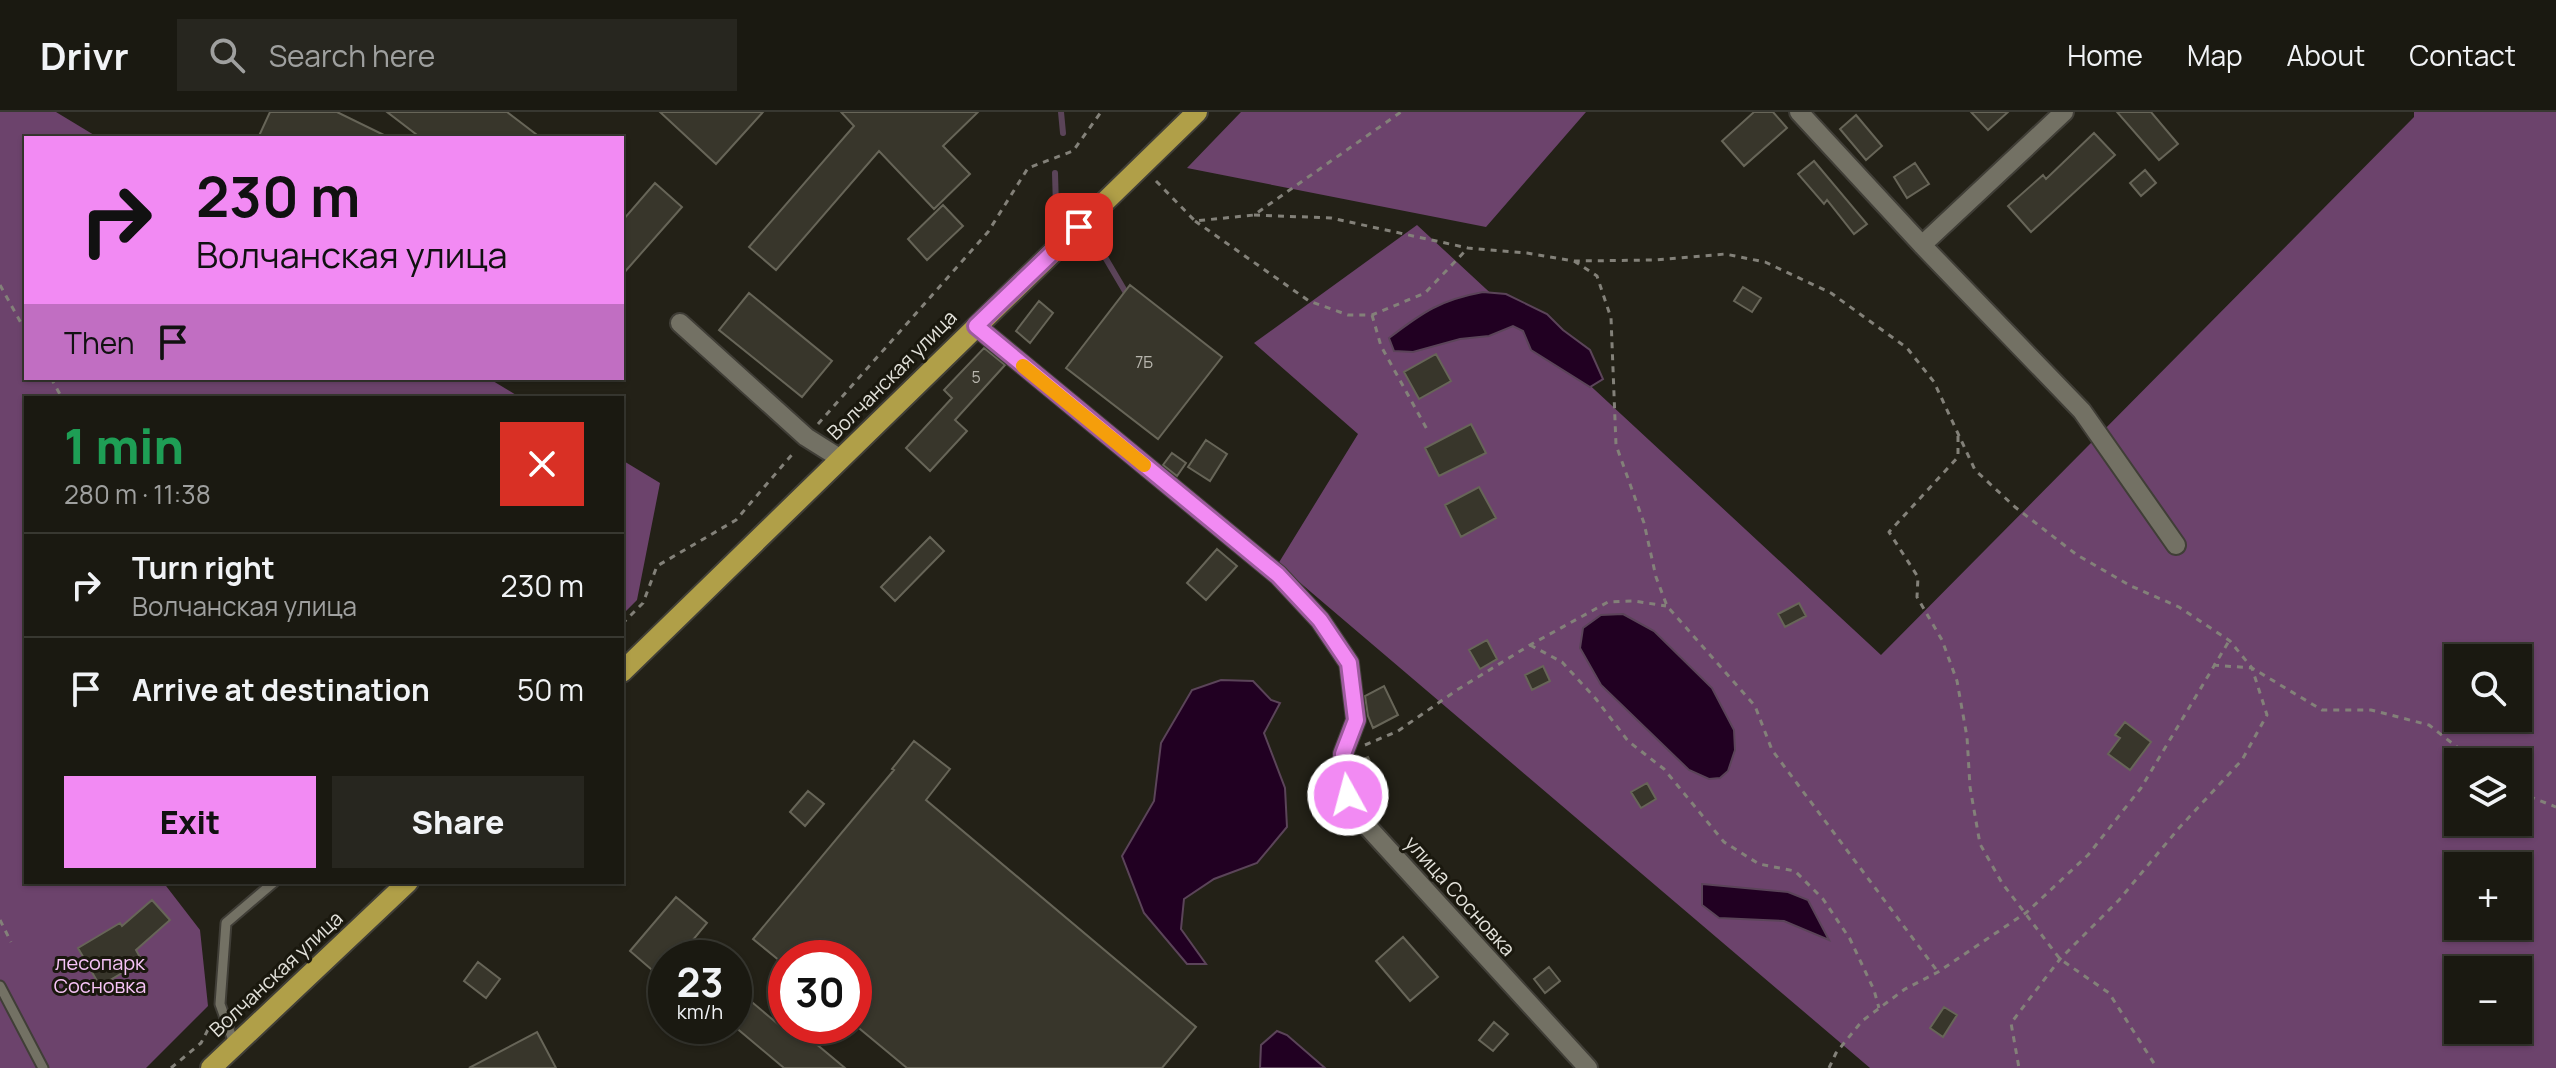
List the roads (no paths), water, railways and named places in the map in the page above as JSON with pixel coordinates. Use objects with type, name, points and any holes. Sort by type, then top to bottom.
[{"type":"main road","name":"Волчанская улица","points":[[624,670],[1197,112]]},
{"type":"main road","name":"Волчанская улица","points":[[211,1068],[406,884]]},
{"type":"street","points":[[1799,112],[2082,411],[2176,545]]},
{"type":"street","points":[[1922,245],[2064,112]]},
{"type":"street","points":[[680,323],[806,437],[841,459]]},
{"type":"street","name":"улица Сосновка","points":[[976,326],[1278,575],[1320,620],[1349,663],[1356,720],[1343,754],[1348,795],[1366,825],[1588,1068]]},
{"type":"lane","points":[[235,1046],[220,1004],[226,923],[272,884]]},
{"type":"lane","points":[[0,986],[43,1068]]},
{"type":"waterway","points":[[1061,112],[1063,133]]},
{"type":"waterway","points":[[1055,173],[1056,207]]},
{"type":"waterway","points":[[1102,252],[1129,298]]},
{"type":"park label","name":"лесопарк Сосновка","points":[[100,974]]}]
